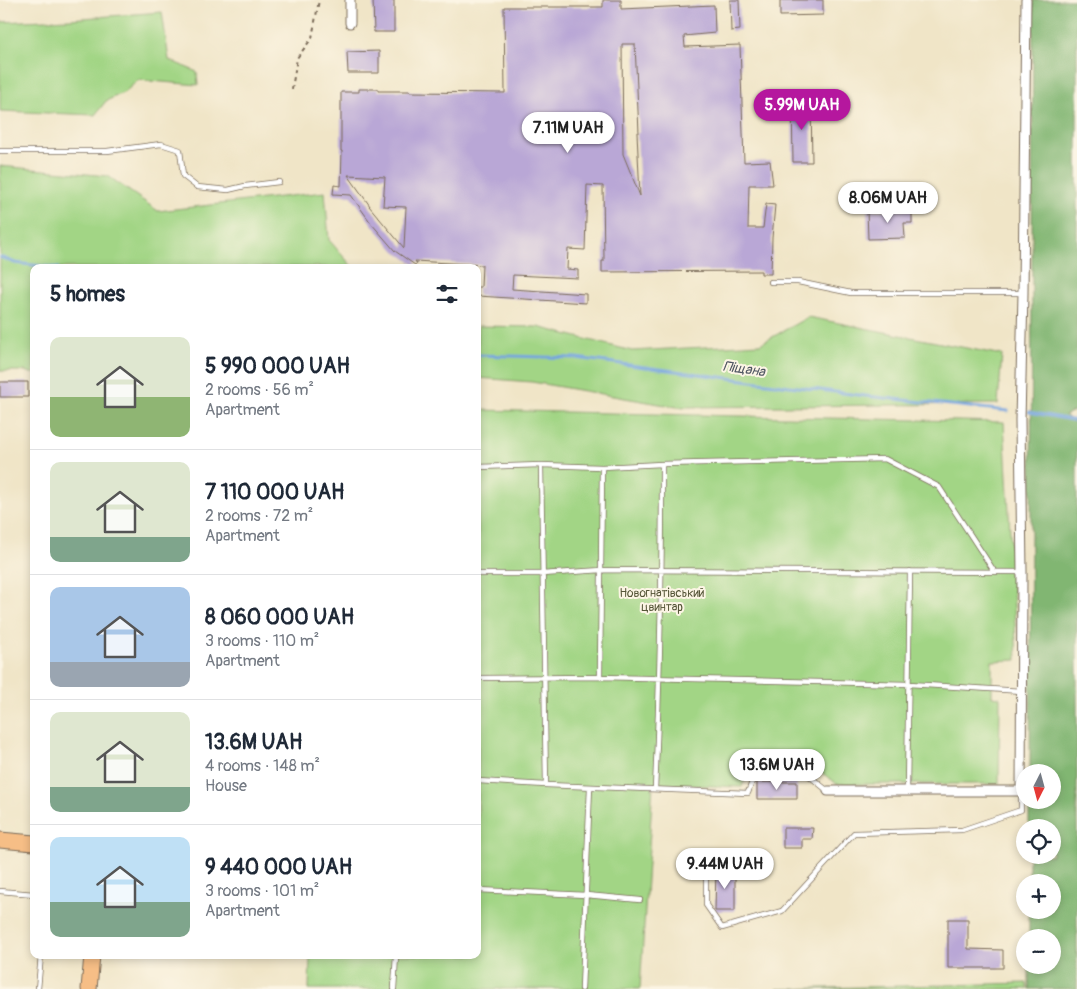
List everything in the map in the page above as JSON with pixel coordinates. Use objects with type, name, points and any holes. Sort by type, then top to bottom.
[{"type":"main road","points":[[0,840],[30,843]]},
{"type":"main road","points":[[89,989],[92,959]]},
{"type":"street","points":[[350,0],[350,23]]},
{"type":"street","points":[[1021,764],[1022,572],[1020,420],[1026,0]]},
{"type":"street","points":[[828,791],[1016,791]]},
{"type":"lane","points":[[0,151],[107,151],[161,144],[180,150],[183,176],[197,187],[228,190],[279,182]]},
{"type":"lane","points":[[772,282],[798,282],[851,292],[1023,294]]},
{"type":"lane","points":[[481,467],[540,465],[602,467],[885,459],[939,488],[994,572]]},
{"type":"lane","points":[[655,789],[660,679],[662,464]]},
{"type":"lane","points":[[540,465],[546,785]]},
{"type":"lane","points":[[600,677],[602,467]]},
{"type":"lane","points":[[481,574],[542,574],[602,570],[1022,572]]},
{"type":"lane","points":[[908,791],[910,571]]},
{"type":"lane","points":[[481,678],[600,677],[909,684],[1022,691]]},
{"type":"lane","points":[[481,781],[748,793],[755,773],[803,771],[828,791]]},
{"type":"lane","points":[[582,989],[590,787]]},
{"type":"lane","points":[[706,869],[706,906],[722,928],[782,911],[854,833],[962,830],[1021,809]]},
{"type":"lane","points":[[481,890],[586,895],[640,900]]},
{"type":"lane","points":[[0,891],[30,894]]},
{"type":"lane","points":[[38,989],[41,959]]},
{"type":"lane","points":[[394,989],[396,959]]},
{"type":"path","points":[[292,89],[297,58],[312,38],[319,0]]},
{"type":"green space","points":[[1033,0],[1077,0],[1077,410],[1065,415],[1077,425],[1077,989],[1029,989],[1029,974],[1061,974],[1061,929],[1029,929],[1029,919],[1061,919],[1061,874],[1029,874],[1029,864],[1061,864],[1061,819],[1029,819],[1029,809],[1061,809],[1061,764],[1030,764]]},
{"type":"green space","points":[[162,12],[169,60],[197,72],[198,85],[138,80],[125,92],[106,101],[95,115],[0,111],[0,22]]},
{"type":"green space","points":[[0,166],[108,176],[158,211],[325,192],[329,240],[350,264],[30,264],[30,373],[0,371]]},
{"type":"green space","points":[[808,317],[1002,355],[998,404],[677,407],[532,382],[481,378],[481,326],[538,327],[632,351],[760,344]]},
{"type":"green space","name":"Новогнатівський цвинтар","points":[[481,410],[1004,422],[1017,660],[992,661],[992,696],[1000,697],[999,784],[837,784],[802,758],[752,761],[742,787],[653,784],[640,989],[309,989],[310,959],[481,959]]},
{"type":"green space","points":[[1027,983],[1027,989],[777,989]]},
{"type":"building","points":[[373,0],[394,0],[394,32],[374,32]]},
{"type":"building","points":[[603,0],[621,0],[621,9],[714,5],[715,33],[684,36],[685,47],[740,45],[744,162],[770,161],[773,185],[749,185],[748,228],[763,228],[766,204],[775,205],[771,274],[761,274],[761,271],[602,272],[602,261],[604,261],[603,186],[587,185],[585,250],[568,249],[567,269],[578,270],[578,278],[513,275],[512,289],[586,294],[586,303],[481,296],[481,264],[415,261],[417,264],[414,264],[395,251],[371,223],[351,195],[333,194],[334,185],[341,186],[341,92],[359,92],[359,89],[378,89],[378,91],[505,93],[504,7],[603,7]],"holes":[[[622,44],[635,44],[639,133],[637,133],[640,196],[623,154]],[[348,175],[385,177],[383,206],[406,207],[404,248],[369,206]]]},
{"type":"building","points":[[730,0],[739,0],[740,30],[731,31]]},
{"type":"building","points":[[780,0],[823,0],[823,15],[780,16]]},
{"type":"building","points":[[379,51],[379,73],[348,73],[347,52]]},
{"type":"building","points":[[792,99],[811,99],[812,162],[793,162]]},
{"type":"building","points":[[867,210],[912,210],[912,223],[904,223],[905,238],[868,239]]},
{"type":"building","points":[[0,382],[28,382],[28,397],[0,397]]},
{"type":"building","points":[[757,782],[797,782],[797,799],[757,799]]},
{"type":"building","points":[[783,828],[813,828],[812,839],[802,839],[802,848],[783,848]]},
{"type":"building","points":[[716,868],[735,868],[735,911],[715,911]]},
{"type":"building","points":[[948,919],[968,919],[968,949],[1003,950],[1003,968],[948,968]]},
{"type":"waterway","name":"Піщана","points":[[0,257],[15,263],[30,265]]},
{"type":"waterway","name":"Піщана","points":[[481,355],[576,358],[866,396],[1008,411]]},
{"type":"waterway","name":"Піщана","points":[[1029,412],[1077,421]]}]
